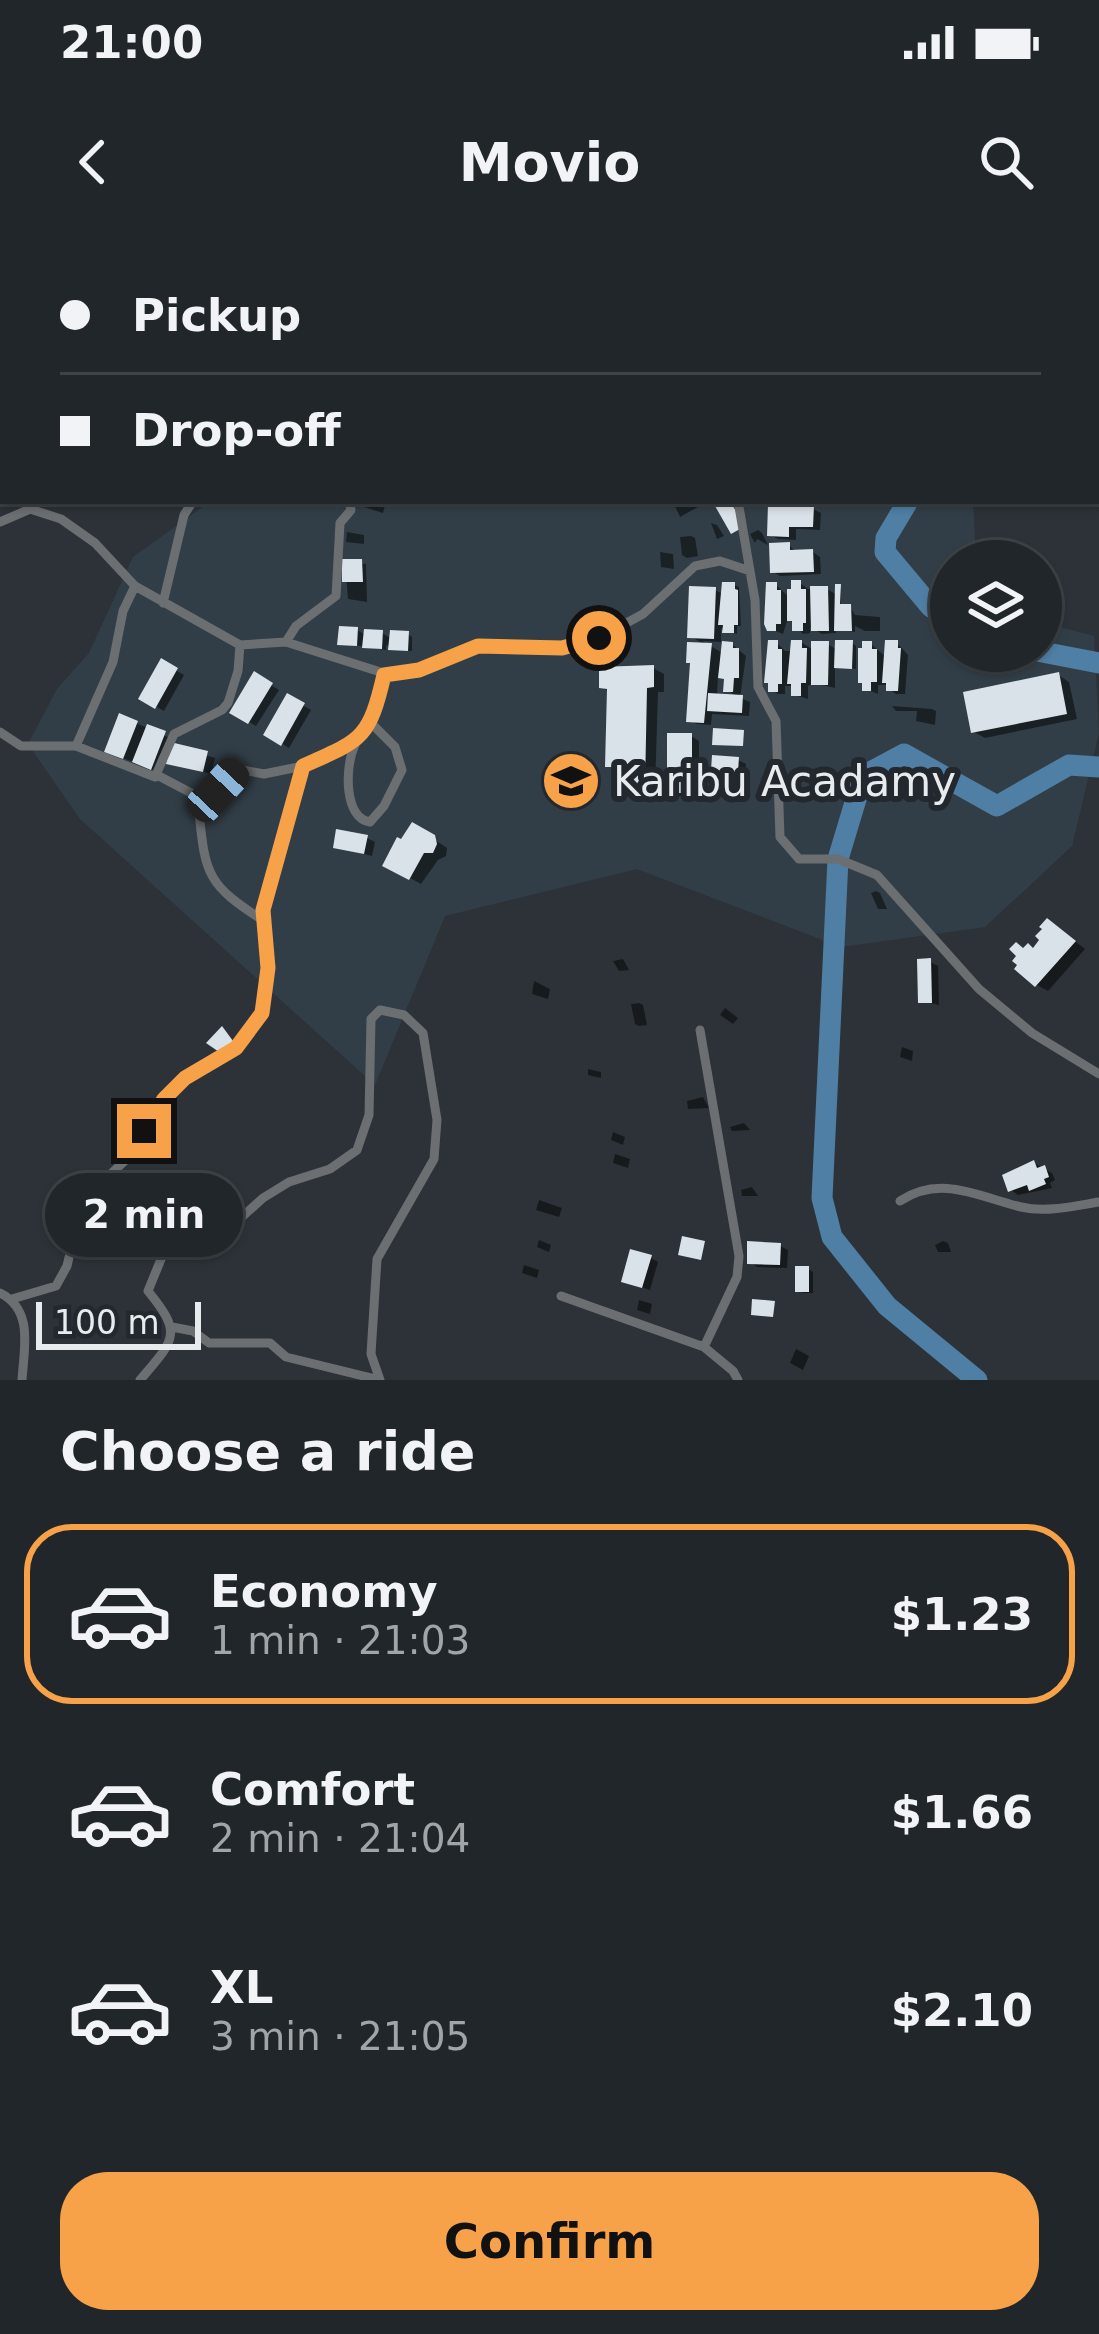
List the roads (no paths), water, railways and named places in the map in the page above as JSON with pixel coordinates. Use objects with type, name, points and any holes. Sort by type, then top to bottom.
[{"type":"street","points":[[163,603],[184,515],[191,504]]},
{"type":"street","points":[[286,642],[296,626],[336,596],[340,523],[350,504]]},
{"type":"street","points":[[739,504],[755,600],[758,687],[776,721],[780,837],[799,859],[838,859],[877,875],[979,989],[1032,1033],[1099,1074]]},
{"type":"street","points":[[0,522],[30,508],[61,519],[95,543],[135,586],[240,645],[286,642],[384,675],[419,670],[478,646],[540,649],[576,645],[643,614],[695,566],[720,561],[750,571]]},
{"type":"street","points":[[76,746],[113,662],[119,626],[135,586]]},
{"type":"street","points":[[157,775],[174,734],[228,703],[240,645]]},
{"type":"street","points":[[369,722],[394,747],[402,770],[392,795],[370,822],[363,822],[353,812],[349,773],[384,675]]},
{"type":"street","points":[[0,733],[21,746],[76,746],[157,775],[193,794],[204,866],[227,898],[264,922]]},
{"type":"street","points":[[199,811],[236,770],[264,774],[303,766],[358,741]]},
{"type":"street","points":[[12,1299],[56,1286],[67,1266],[81,1207],[89,1194],[128,1158],[164,1099],[185,1078],[236,1048],[262,1013],[268,968],[263,910],[303,766]]},
{"type":"street","points":[[140,1380],[161,1355],[172,1327],[172,1320],[148,1291],[168,1242],[223,1234],[263,1198],[289,1182],[330,1169],[357,1150],[369,1114],[371,1019],[380,1010],[404,1015],[424,1033],[437,1120],[434,1160],[377,1258],[371,1354],[380,1380]]},
{"type":"street","points":[[700,1030],[739,1256],[737,1277],[704,1347]]},
{"type":"street","points":[[900,1201],[932,1188],[976,1192],[1040,1209],[1099,1202]]},
{"type":"street","points":[[0,1293],[12,1299],[25,1327],[22,1380]]},
{"type":"street","points":[[561,1295],[704,1347],[734,1371],[738,1380]]},
{"type":"street","points":[[172,1327],[193,1331],[208,1343],[270,1343],[286,1357],[380,1380]]},
{"type":"waterway","points":[[906,504],[886,538],[885,552],[930,606]]},
{"type":"waterway","points":[[1062,656],[1099,663]]},
{"type":"waterway","points":[[977,1380],[887,1306],[832,1237],[822,1198],[838,859],[863,776],[904,754],[997,806],[1069,765],[1099,767]]},
{"type":"place","name":"Karibu Acadamy","points":[[571,781]]}]
